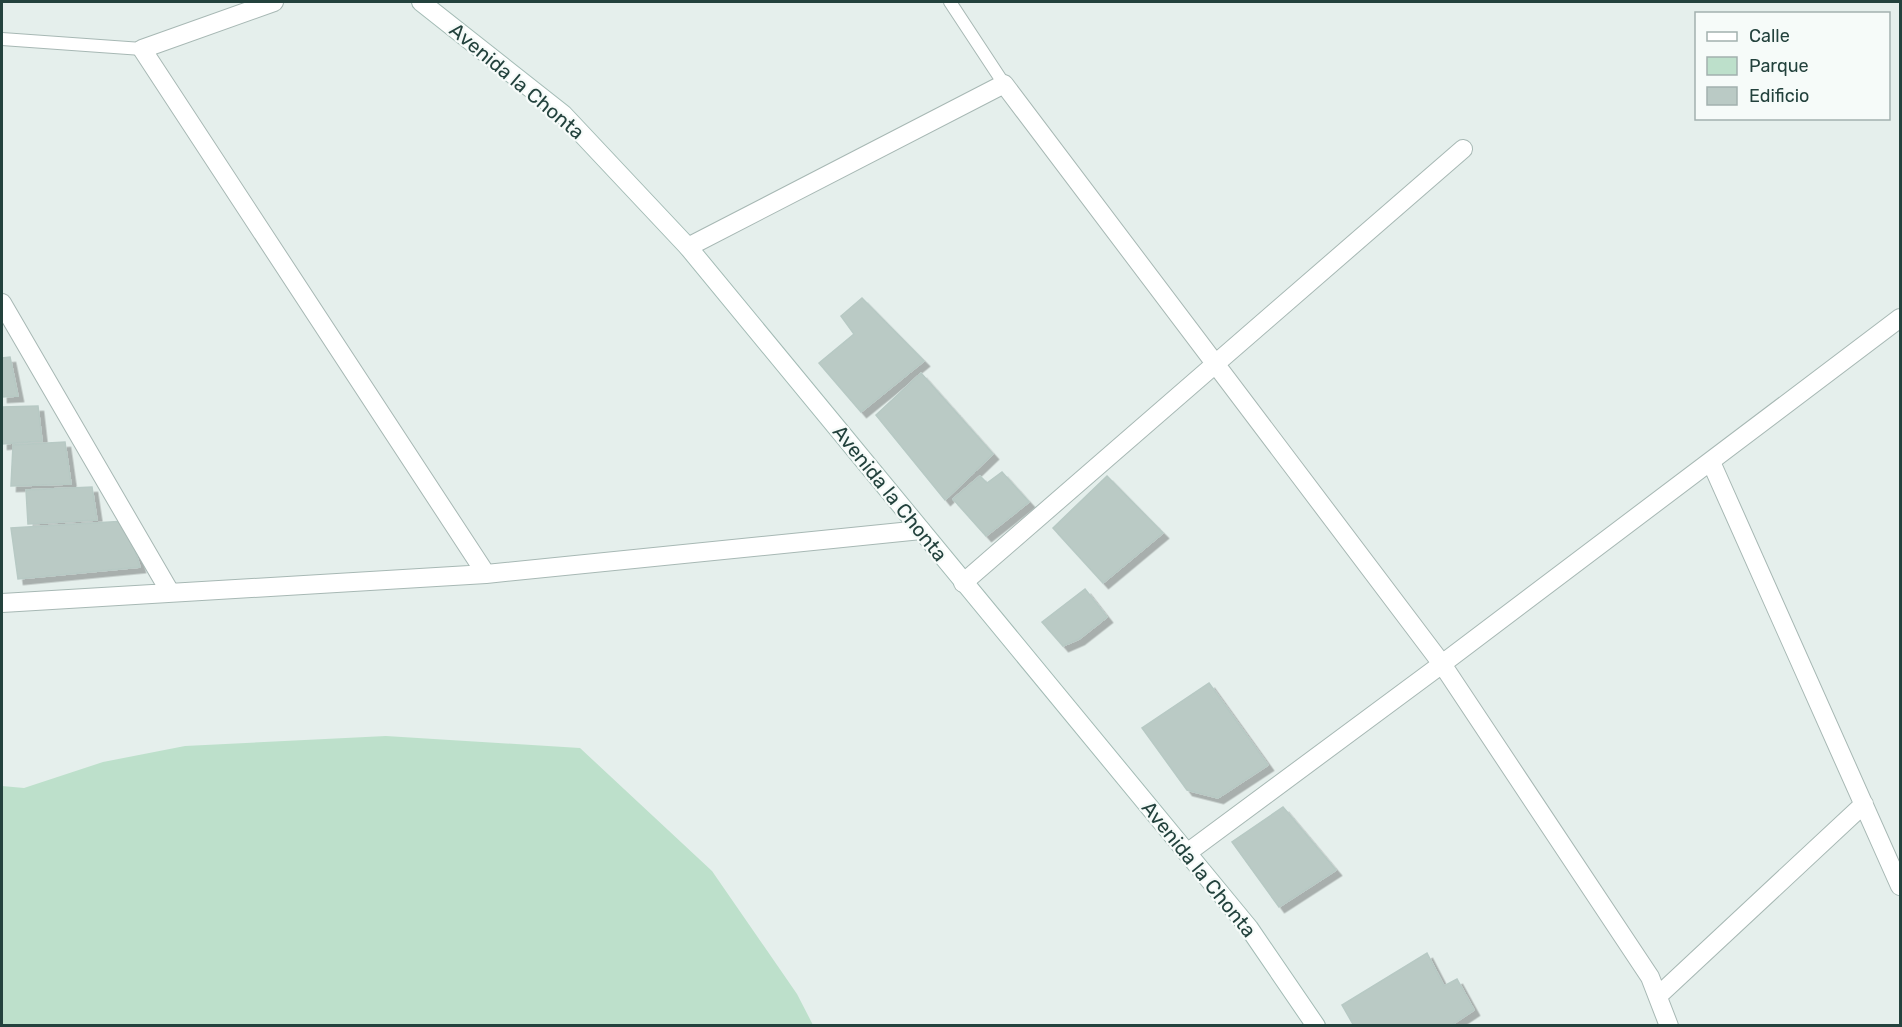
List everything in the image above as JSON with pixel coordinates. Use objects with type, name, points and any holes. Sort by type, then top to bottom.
[{"type":"street","points":[[274,2],[142,49],[486,574]]},
{"type":"street","name":"Avenida la Chonta","points":[[421,2],[563,114],[688,247],[1249,928],[1316,1026]]},
{"type":"street","points":[[688,247],[1004,84],[1442,664],[1650,977],[1669,1026]]},
{"type":"street","points":[[963,583],[1463,149]]},
{"type":"street","points":[[2,303],[170,592]]},
{"type":"street","points":[[1187,853],[1442,664],[1900,318]]},
{"type":"street","points":[[1711,462],[1900,886]]},
{"type":"street","points":[[2,603],[486,574],[921,530]]},
{"type":"street","points":[[1658,996],[1864,804]]},
{"type":"lane","points":[[950,2],[1004,84]]},
{"type":"lane","points":[[2,39],[142,49]]},
{"type":"green space","points":[[386,736],[580,748],[712,871],[797,994],[813,1025],[2,1025],[2,786],[24,788],[103,762],[185,746]]},
{"type":"building","points":[[862,298],[924,361],[861,412],[819,363],[854,334],[841,316]]},
{"type":"building","points":[[10,357],[18,396],[2,397],[2,358]]},
{"type":"building","points":[[921,373],[993,454],[945,500],[876,415]]},
{"type":"building","points":[[38,406],[42,441],[2,444],[2,407]]},
{"type":"building","points":[[65,442],[71,484],[11,486],[13,445]]},
{"type":"building","points":[[1002,472],[1029,502],[986,536],[953,499],[980,476],[987,483]]},
{"type":"building","points":[[1107,476],[1163,533],[1103,583],[1053,528]]},
{"type":"building","points":[[92,487],[97,520],[28,524],[26,490]]},
{"type":"building","points":[[126,521],[140,567],[18,579],[11,528]]},
{"type":"building","points":[[1085,589],[1107,617],[1079,639],[1063,646],[1042,622]]},
{"type":"building","points":[[1209,683],[1268,765],[1218,798],[1187,790],[1142,728]]},
{"type":"building","points":[[1283,807],[1336,870],[1279,907],[1232,842]]},
{"type":"building","points":[[1427,953],[1444,986],[1457,979],[1474,1010],[1450,1026],[1354,1026],[1342,1005]]}]
